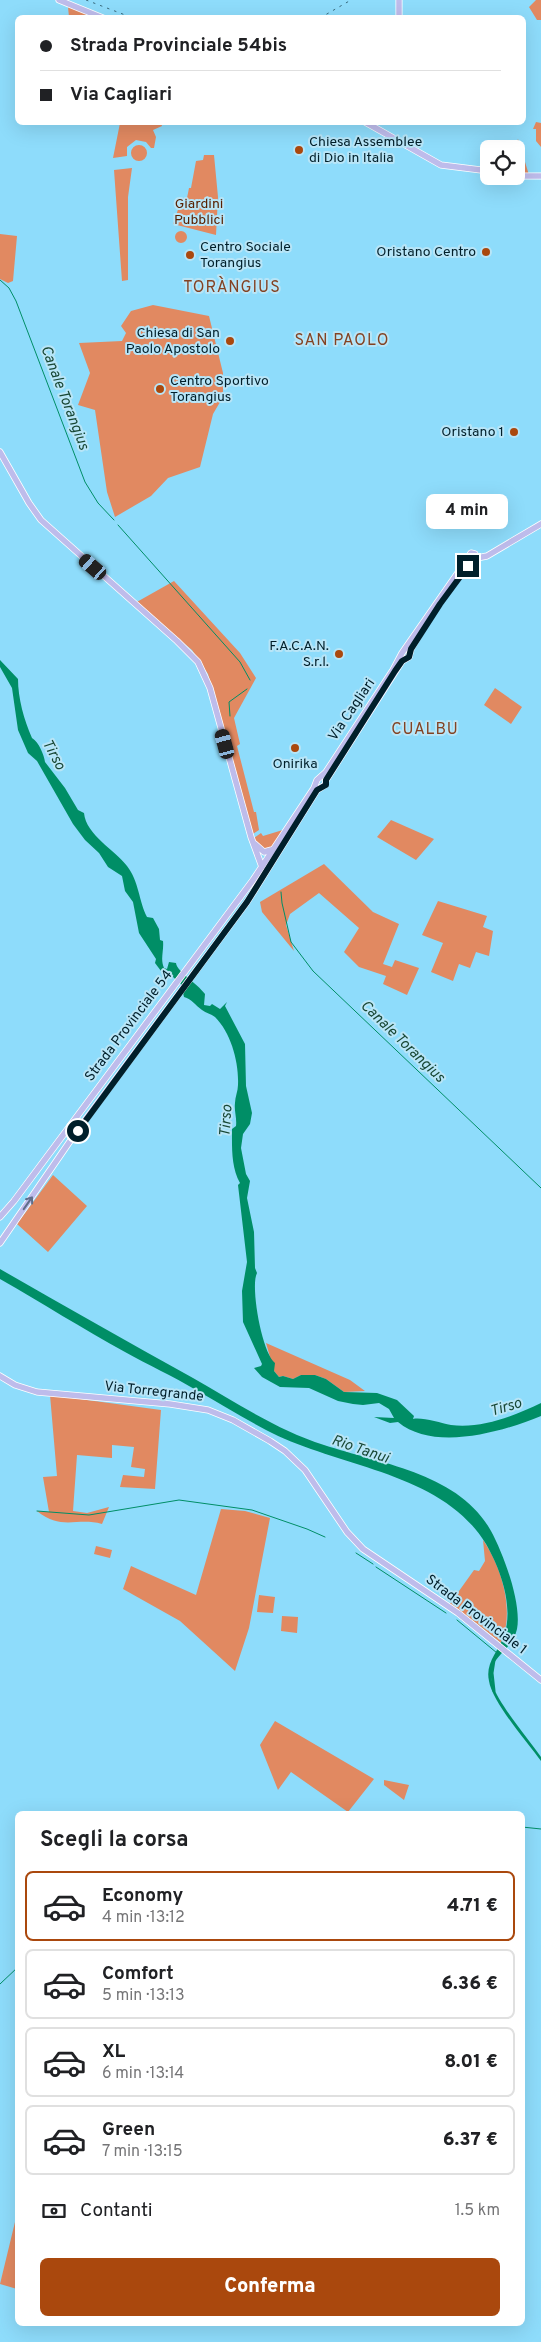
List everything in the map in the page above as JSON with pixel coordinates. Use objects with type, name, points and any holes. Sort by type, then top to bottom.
[{"type":"main road","points":[[59,0],[96,15]]},
{"type":"main road","points":[[399,0],[399,15]]},
{"type":"main road","points":[[373,125],[441,165],[480,171]]},
{"type":"main road","points":[[525,177],[541,176]]},
{"type":"main road","points":[[0,452],[41,520],[198,662],[210,688],[252,841],[262,867]]},
{"type":"main road","name":"Via Cagliari","points":[[405,655],[453,584],[475,561],[487,556],[541,524]]},
{"type":"main road","name":"Via Cagliari","points":[[277,847],[318,785],[326,785],[324,779],[468,554],[472,553],[475,561]]},
{"type":"main road","points":[[252,841],[264,852],[277,847]]},
{"type":"main road","points":[[0,1243],[86,1119],[236,918],[255,882],[277,847]]},
{"type":"main road","name":"Strada Provinciale 54","points":[[0,1217],[255,882],[262,867],[277,847]]},
{"type":"main road","points":[[0,1221],[14,1201]]},
{"type":"main road","name":"Via Torregrande","points":[[0,1377],[15,1385],[42,1393],[194,1407],[220,1414],[233,1420],[270,1441],[294,1459],[313,1481],[354,1540],[395,1571]]},
{"type":"main road","name":"Strada Provinciale 1","points":[[395,1571],[458,1614],[541,1680]]},
{"type":"green space","points":[[536,0],[541,0],[541,20],[537,20],[529,7]]},
{"type":"green space","points":[[68,7],[89,15],[69,15]]},
{"type":"green space","points":[[536,122],[541,123],[541,147],[536,141],[536,129],[533,129]]},
{"type":"green space","points":[[120,125],[162,125],[153,130],[156,137],[154,148],[151,148],[146,142],[136,140],[127,147],[127,156],[113,158]]},
{"type":"green space","points":[[136,145],[142,145],[147,150],[145,159],[136,161],[131,156],[131,150]]},
{"type":"green space","name":"Giardini Pubblici","points":[[204,155],[214,155],[218,197],[216,235],[173,224],[182,198],[187,198],[189,188],[191,188],[196,161],[203,160]]},
{"type":"green space","points":[[525,162],[529,175],[525,175]]},
{"type":"green space","points":[[132,168],[128,197],[128,280],[122,281],[114,170]]},
{"type":"green space","points":[[179,231],[183,231],[187,237],[183,243],[179,243],[175,239],[175,235]]},
{"type":"green space","points":[[0,234],[17,236],[13,281],[8,283],[0,279]]},
{"type":"green space","name":"Centro Sportivo Torangius","points":[[153,305],[209,316],[223,373],[223,397],[213,414],[200,467],[168,478],[151,496],[115,517],[107,492],[95,410],[78,405],[90,373],[79,343],[122,341],[126,333],[121,326],[131,311]]},
{"type":"green space","points":[[174,581],[240,653],[256,678],[234,718],[240,744],[237,746],[254,812],[256,812],[259,830],[253,834],[208,674],[192,650],[135,603]]},
{"type":"green space","points":[[495,688],[522,707],[511,724],[484,705]]},
{"type":"green space","points":[[391,820],[434,839],[416,860],[377,837]]},
{"type":"green space","points":[[286,829],[273,848],[265,850],[255,843],[254,838],[261,833],[263,836]]},
{"type":"green space","points":[[324,864],[373,912],[399,924],[383,964],[392,967],[395,960],[419,968],[407,995],[383,984],[386,976],[359,967],[344,952],[359,928],[319,893],[290,914],[286,925],[294,951],[262,912],[260,902]]},
{"type":"green space","points":[[438,901],[487,916],[483,927],[493,931],[489,956],[476,952],[470,968],[459,964],[453,981],[431,972],[443,943],[422,935]]},
{"type":"green space","points":[[53,1175],[87,1206],[48,1252],[17,1224]]},
{"type":"green space","points":[[266,1343],[350,1380],[365,1391],[344,1392],[326,1379],[315,1375],[301,1375],[293,1379],[283,1376],[279,1377],[274,1371]]},
{"type":"green space","points":[[50,1395],[161,1410],[155,1489],[120,1487],[123,1475],[144,1477],[145,1469],[131,1467],[134,1447],[112,1445],[112,1458],[77,1455],[73,1511],[87,1513],[109,1507],[102,1524],[93,1522],[62,1522],[46,1517],[37,1511],[49,1512],[43,1477],[57,1476]]},
{"type":"green space","points":[[221,1509],[245,1511],[270,1518],[249,1628],[235,1671],[180,1621],[123,1589],[131,1566],[196,1595]]},
{"type":"green space","points":[[483,1540],[496,1563],[504,1590],[507,1617],[501,1643],[449,1605],[474,1570],[479,1571],[485,1561]]},
{"type":"green space","points":[[96,1546],[112,1550],[110,1558],[94,1554]]},
{"type":"green space","points":[[259,1595],[275,1597],[273,1613],[257,1612]]},
{"type":"green space","points":[[282,1616],[298,1617],[297,1633],[281,1631]]},
{"type":"green space","points":[[275,1721],[374,1779],[349,1811],[347,1811],[291,1772],[278,1790],[260,1745]]},
{"type":"green space","points":[[384,1780],[409,1785],[404,1800],[384,1785]]},
{"type":"green space","points":[[15,2222],[15,2288],[0,2284]]},
{"type":"shaded area","points":[[0,660],[18,679],[20,701],[26,724],[32,738],[41,749],[45,762],[65,788],[78,810],[84,813],[86,821],[95,835],[122,860],[131,872],[147,917],[153,918],[159,929],[160,940],[163,941],[162,961],[164,968],[167,969],[169,962],[176,963],[180,970],[205,994],[204,1005],[210,1006],[212,1004],[220,1009],[227,1002],[225,1006],[245,1044],[246,1086],[252,1113],[250,1124],[243,1134],[241,1148],[246,1174],[250,1181],[247,1198],[254,1232],[255,1268],[257,1273],[255,1291],[258,1319],[266,1347],[275,1363],[274,1371],[279,1377],[283,1376],[293,1379],[301,1375],[315,1375],[326,1379],[344,1392],[377,1393],[397,1400],[414,1416],[413,1419],[426,1419],[451,1425],[474,1425],[509,1417],[541,1403],[541,1416],[488,1433],[449,1438],[430,1436],[413,1431],[398,1422],[390,1423],[374,1417],[394,1418],[389,1409],[379,1403],[353,1404],[338,1401],[309,1388],[280,1387],[262,1377],[254,1368],[262,1364],[243,1322],[242,1291],[247,1262],[238,1185],[240,1183],[235,1170],[232,1150],[232,1129],[236,1126],[235,1098],[238,1076],[230,1039],[215,1017],[184,997],[181,984],[173,977],[167,979],[155,963],[156,959],[139,933],[133,902],[125,891],[122,876],[108,867],[99,853],[85,840],[73,824],[37,761],[28,753],[18,730],[12,688],[0,667]]},
{"type":"shaded area","points":[[0,1269],[273,1424],[324,1445],[417,1473],[439,1483],[477,1511],[491,1531],[501,1552],[517,1606],[517,1629],[510,1644],[495,1661],[492,1668],[493,1685],[514,1721],[541,1757],[541,1761],[503,1711],[489,1681],[490,1663],[504,1636],[507,1625],[507,1601],[497,1565],[486,1544],[467,1520],[443,1501],[415,1486],[293,1443],[266,1430],[109,1343],[0,1279]]},
{"type":"waterway","name":"Canale Torangius","points":[[0,280],[9,288],[16,301],[85,482],[98,503],[114,520]]},
{"type":"waterway","name":"Canale Torangius","points":[[118,525],[240,662],[250,680]]},
{"type":"waterway","name":"Canale Torangius","points":[[230,716],[229,702],[247,689]]},
{"type":"waterway","name":"Canale Torangius","points":[[281,892],[291,942],[313,971],[541,1188]]},
{"type":"waterway","points":[[37,1511],[89,1515],[179,1500],[252,1510],[325,1537]]},
{"type":"waterway","points":[[356,1553],[373,1564]]},
{"type":"waterway","points":[[376,1567],[446,1613]]},
{"type":"waterway","points":[[457,1620],[497,1653]]},
{"type":"waterway","name":"Rio Tanui","points":[[494,1660],[492,1673],[494,1691]]},
{"type":"waterway","points":[[525,1827],[541,1829]]},
{"type":"waterway","points":[[0,1984],[15,1970]]},
{"type":"railway","points":[[86,0],[125,15]]},
{"type":"railway","points":[[325,15],[351,0]]},
{"type":"place","name":"Chiesa Assemblee di Dio in Italia","points":[[299,150]]},
{"type":"place","name":"Oristano Centro","points":[[486,252]]},
{"type":"place","name":"Centro Sociale Torangius","points":[[190,255]]},
{"type":"place","name":"Chiesa di San Paolo Apostolo","points":[[230,341]]},
{"type":"place","name":"Centro Sportivo Torangius","points":[[160,389]]},
{"type":"place","name":"Oristano 1","points":[[514,432]]},
{"type":"place","name":"F.A.C.A.N. S.r.l.","points":[[339,654]]},
{"type":"place","name":"Onirika","points":[[295,748]]},
{"type":"district","name":"TORÀNGIUS","points":[[232,288]]},
{"type":"district","name":"SAN PAOLO","points":[[342,341]]},
{"type":"district","name":"CUALBU","points":[[425,730]]},
{"type":"route","points":[[78,1131],[236,918],[317,790],[326,785],[326,780],[340,756],[395,671],[402,661],[409,657],[411,649],[440,604],[468,566]]},
{"type":"water label","name":"Tirso","points":[[53,755]]},
{"type":"water label","name":"Tirso","points":[[227,1121]]},
{"type":"water label","name":"Tirso","points":[[506,1408]]}]
